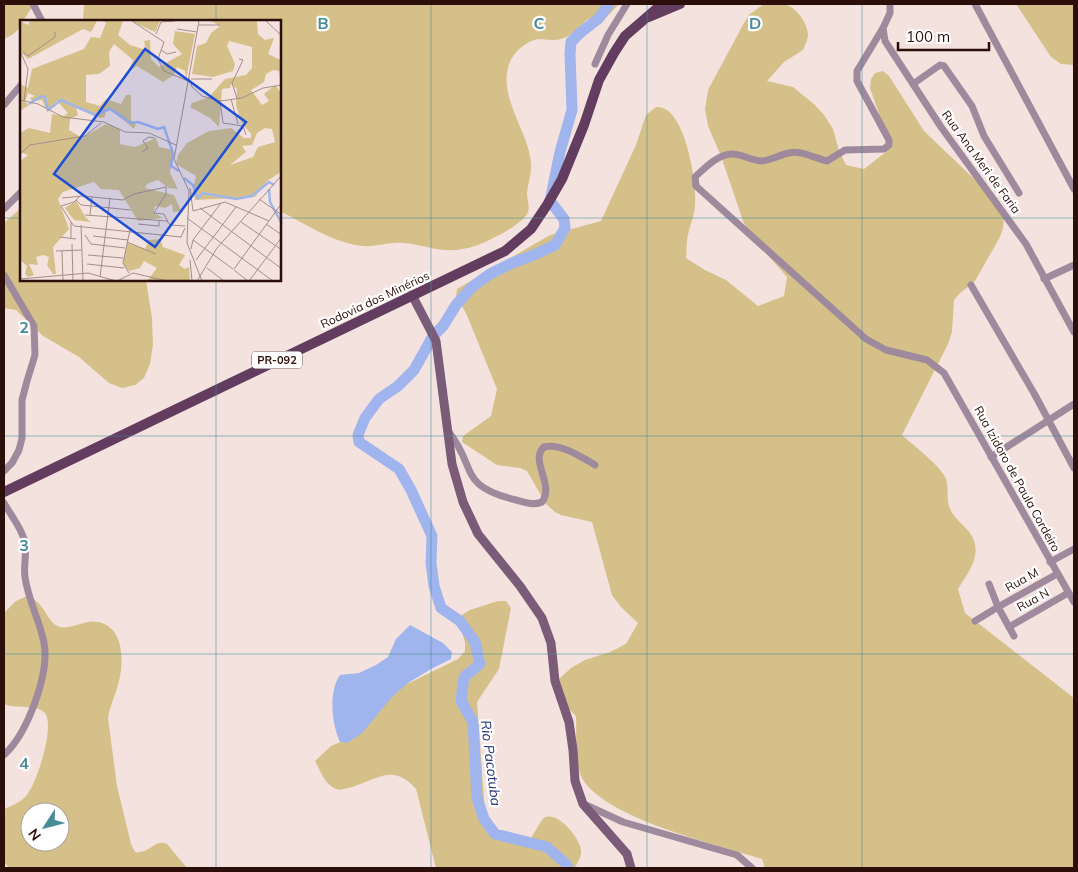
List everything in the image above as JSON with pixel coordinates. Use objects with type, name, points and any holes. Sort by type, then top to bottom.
[{"type":"main road","name":"Rodovia dos Minérios","points":[[4,492],[505,252],[531,229],[548,205],[562,179],[584,125],[599,80],[614,53],[625,36],[662,4]]},
{"type":"main road","name":"Rodovia dos Minérios","points":[[648,17],[680,4]]},
{"type":"street","points":[[33,4],[41,20]]},
{"type":"street","points":[[595,64],[608,35],[627,4]]},
{"type":"street","points":[[883,28],[890,13],[890,4]]},
{"type":"street","points":[[976,4],[1074,189]]},
{"type":"street","name":"Rua Ana Meri de Faria","points":[[883,28],[885,41],[941,127],[1026,244],[1074,332]]},
{"type":"street","name":"Rua Izidoro de Paula Cordeiro","points":[[883,28],[858,71],[857,81],[889,140],[889,145],[884,149],[845,150],[827,161],[801,153],[789,153],[768,160],[757,161],[731,154],[716,159],[695,177],[696,186],[866,339],[886,350],[927,360],[944,373],[1074,602]]},
{"type":"street","points":[[913,84],[940,65],[944,66],[972,106],[984,136],[1018,194]]},
{"type":"street","points":[[4,105],[20,86]]},
{"type":"street","points":[[4,209],[20,193]]},
{"type":"street","points":[[1044,279],[1074,265]]},
{"type":"street","points":[[4,275],[34,326],[35,355],[22,400],[22,438],[19,450],[12,463],[4,471]]},
{"type":"street","points":[[971,285],[1035,395],[1074,468]]},
{"type":"street","points":[[412,295],[436,341],[452,464],[462,502],[478,534],[520,586],[542,618],[551,643],[554,681],[569,722],[574,750],[575,781],[583,804],[627,854],[631,868]]},
{"type":"street","points":[[991,457],[1074,404]]},
{"type":"street","points":[[448,431],[459,447],[469,473],[478,485],[502,497],[538,504],[542,502],[545,498],[546,486],[539,459],[540,451],[544,447],[552,446],[567,450],[595,465]]},
{"type":"street","points":[[4,503],[24,539],[25,577],[44,645],[43,674],[36,703],[13,747],[4,754]]},
{"type":"street","points":[[1050,562],[1074,548]]},
{"type":"street","name":"Rua M","points":[[975,621],[998,606],[1057,574]]},
{"type":"street","points":[[989,584],[1014,636]]},
{"type":"street","name":"Rua N","points":[[1009,627],[1068,593]]},
{"type":"street","points":[[583,804],[622,822],[737,854],[752,868]]},
{"type":"shaded area","points":[[4,4],[34,4],[24,20],[20,20],[18,30],[4,39]]},
{"type":"shaded area","points":[[84,4],[619,4],[601,23],[588,19],[565,38],[534,40],[514,54],[507,75],[507,87],[514,113],[529,151],[531,163],[527,193],[528,212],[520,222],[488,241],[456,250],[435,249],[404,243],[361,246],[345,243],[281,212],[281,20],[83,20]]},
{"type":"shaded area","points":[[764,4],[784,4],[793,8],[803,20],[808,34],[803,50],[784,62],[767,81],[793,87],[815,105],[833,129],[839,151],[846,165],[864,169],[891,148],[870,88],[871,79],[875,73],[883,71],[889,76],[924,131],[970,175],[986,187],[1004,218],[1000,237],[975,281],[954,300],[952,332],[948,344],[902,435],[933,462],[943,474],[947,483],[950,509],[970,533],[974,541],[976,548],[973,562],[958,589],[965,613],[1074,698],[1074,868],[765,868],[762,859],[663,828],[612,805],[593,791],[581,776],[577,755],[576,716],[560,700],[557,681],[571,668],[585,660],[610,652],[626,644],[638,623],[621,607],[612,595],[592,522],[555,512],[546,504],[527,471],[520,468],[497,465],[462,442],[463,436],[491,416],[497,389],[466,313],[456,296],[457,289],[550,235],[601,221],[636,145],[646,115],[658,107],[671,114],[678,123],[684,136],[692,167],[695,208],[687,238],[686,258],[726,280],[758,306],[784,296],[787,277],[751,236],[743,221],[721,156],[708,126],[705,109],[708,90],[744,23],[750,14]]},
{"type":"shaded area","points":[[1016,4],[1074,4],[1074,65],[1061,64],[1051,57]]},
{"type":"shaded area","points":[[20,209],[20,281],[146,281],[152,318],[153,345],[150,364],[144,378],[135,385],[122,388],[109,383],[79,357],[43,336],[16,310],[4,308],[4,223]]},
{"type":"shaded area","points":[[27,596],[42,607],[55,625],[64,628],[93,621],[107,625],[113,631],[120,646],[121,673],[108,718],[117,786],[131,844],[135,852],[140,852],[159,843],[167,844],[187,868],[9,868],[4,862],[4,809],[22,800],[31,788],[44,754],[48,720],[45,713],[37,708],[4,704],[4,613],[16,601]]},
{"type":"shaded area","points":[[498,601],[506,601],[511,608],[499,669],[477,702],[485,813],[508,841],[529,841],[544,818],[555,818],[561,821],[572,832],[580,845],[581,855],[575,868],[436,868],[416,789],[408,781],[400,777],[385,775],[338,790],[326,781],[315,761],[331,746],[350,738],[385,701],[405,685],[458,659],[465,651],[465,642],[460,626],[462,615],[470,610]]},
{"type":"water","points":[[410,625],[443,643],[452,652],[451,659],[408,683],[392,697],[362,733],[347,743],[340,742],[332,708],[334,690],[340,675],[359,673],[388,657],[396,639]]},
{"type":"waterway","name":"Rio Pacotuba","points":[[568,868],[547,847],[495,834],[484,819],[477,798],[473,722],[461,701],[464,677],[480,664],[475,642],[460,621],[441,608],[434,586],[431,563],[432,536],[411,490],[399,469],[359,442],[358,435],[365,418],[379,399],[398,386],[414,370],[433,336],[443,326],[456,305],[472,287],[490,274],[555,245],[565,228],[564,219],[550,201],[560,152],[572,110],[571,42],[598,19],[609,4]]}]
